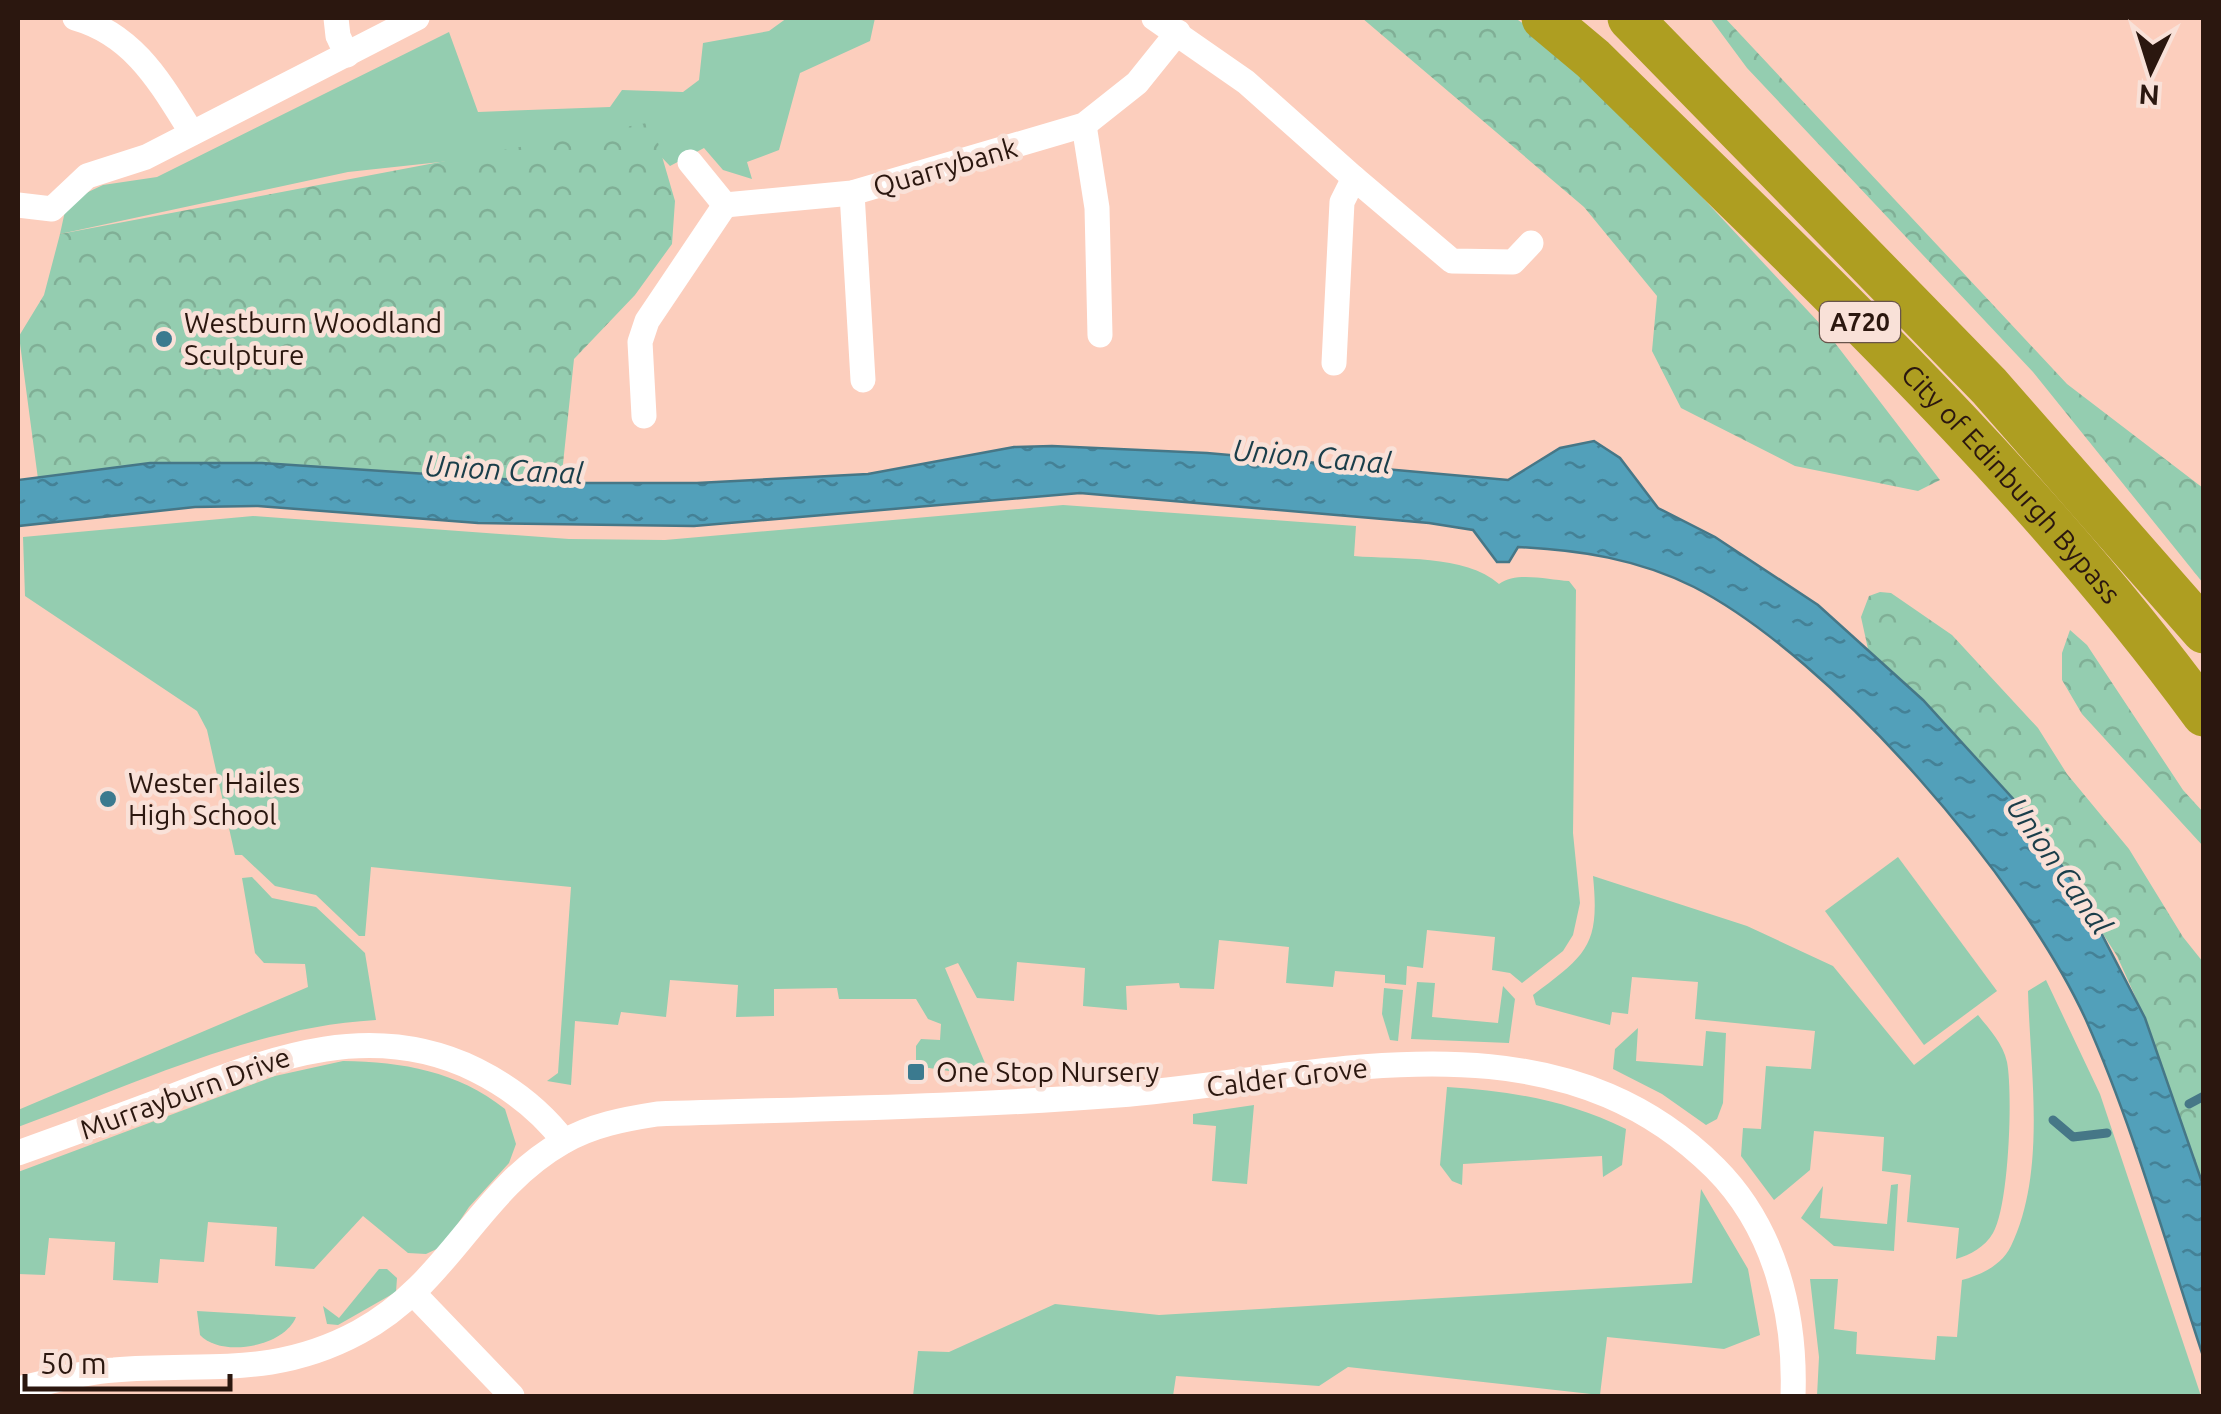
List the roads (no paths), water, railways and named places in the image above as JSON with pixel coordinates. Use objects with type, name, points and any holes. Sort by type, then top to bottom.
[{"type":"highway","name":"City of Edinburgh Bypass","points":[[1544,18],[1593,59],[1957,417],[2154,647],[2204,714]]},
{"type":"highway","name":"City of Edinburgh Bypass","points":[[1630,18],[1989,386],[2204,631]]},
{"type":"street","points":[[74,18],[130,45],[152,69],[192,134]]},
{"type":"street","points":[[336,18],[346,54]]},
{"type":"street","points":[[18,205],[52,209],[86,176],[146,157],[418,18]]},
{"type":"street","points":[[1154,18],[1246,82],[1452,261],[1513,262],[1531,243]]},
{"type":"street","name":"Quarrybank","points":[[725,205],[852,193],[1084,125],[1138,83],[1178,32]]},
{"type":"street","points":[[1084,125],[1096,208],[1100,335]]},
{"type":"street","points":[[644,416],[632,375],[646,321],[725,205],[690,162]]},
{"type":"street","points":[[1334,363],[1342,202],[1354,178]]},
{"type":"street","points":[[852,193],[864,380]]},
{"type":"street","name":"Murrayburn Drive","points":[[18,1153],[260,1063],[350,1044],[384,1044],[456,1060],[492,1078],[535,1109],[564,1141]]},
{"type":"street","name":"Calder Grove","points":[[18,1389],[114,1370],[212,1370],[304,1355],[361,1332],[415,1295],[503,1189],[564,1141],[620,1120],[657,1114],[1114,1096],[1416,1063],[1550,1073],[1613,1097],[1663,1126],[1703,1156],[1738,1194],[1757,1225],[1781,1280],[1790,1312],[1792,1396]]},
{"type":"street","points":[[415,1295],[512,1396]]},
{"type":"water","name":"Union Canal","points":[[1594,441],[1620,458],[1658,508],[1715,537],[1818,605],[1923,700],[2027,814],[2082,896],[2145,1018],[2203,1185],[2203,1356],[2103,1061],[2056,964],[2017,903],[1918,777],[1805,665],[1748,620],[1694,587],[1652,569],[1541,548],[1518,547],[1509,562],[1497,562],[1473,530],[1429,523],[1080,493],[694,526],[478,523],[258,506],[195,507],[18,526],[18,480],[150,463],[262,463],[561,483],[697,483],[868,474],[1014,447],[1052,446],[1207,453],[1508,480],[1560,448]]},
{"type":"waterway","points":[[2189,1104],[2204,1096]]},
{"type":"waterway","points":[[2053,1120],[2073,1137],[2107,1133]]},
{"type":"place","name":"Westburn Woodland Sculpture","points":[[164,339]]},
{"type":"place","name":"Wester Hailes High School","points":[[108,799]]},
{"type":"place","name":"One Stop Nursery","points":[[916,1072]]}]
